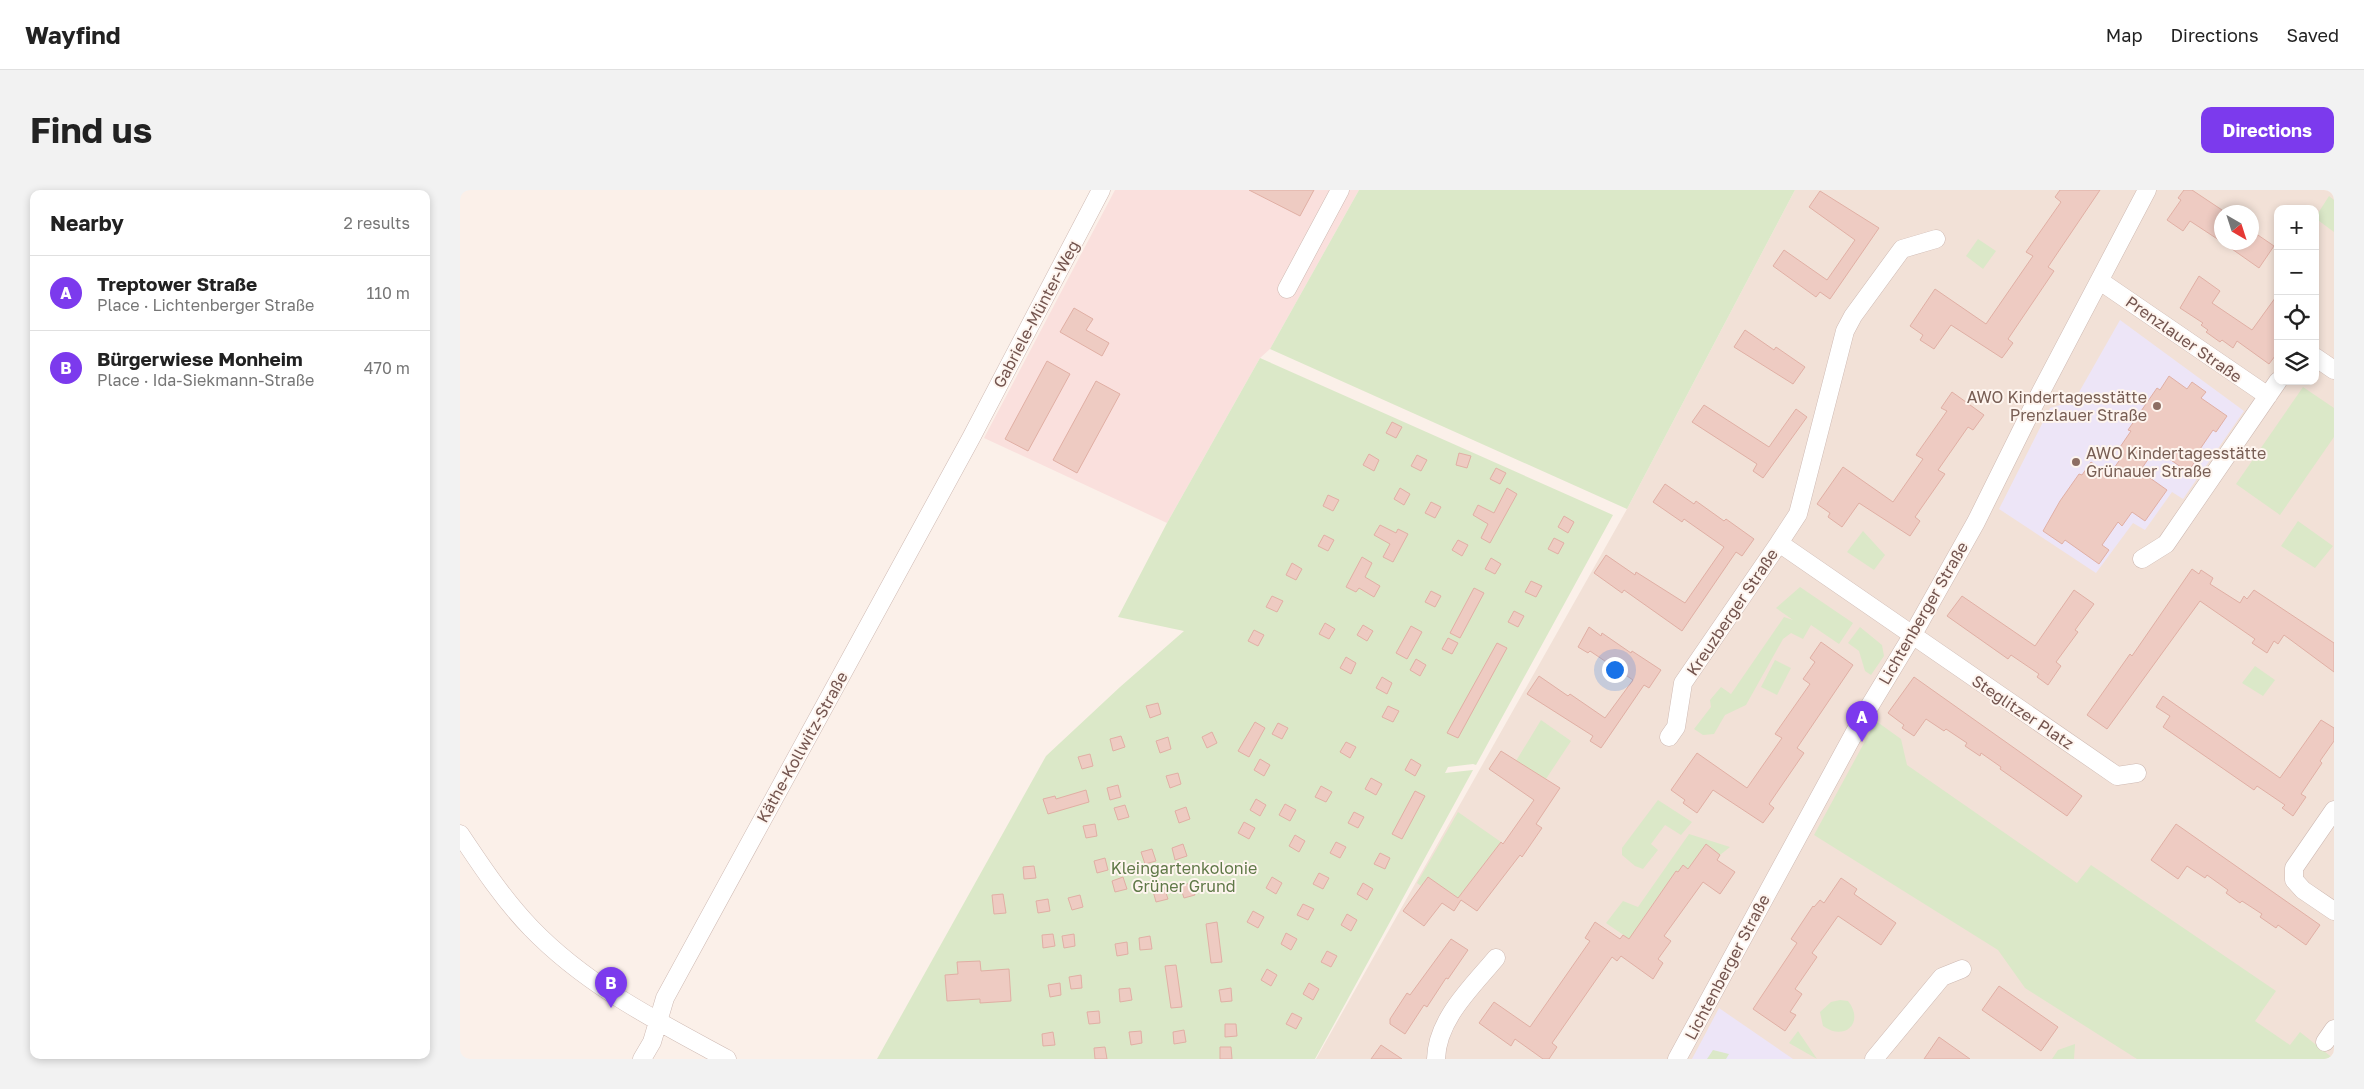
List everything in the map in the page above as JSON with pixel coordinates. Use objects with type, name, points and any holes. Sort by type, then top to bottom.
[{"type":"street","name":"Gabriele-Münter-Weg","points":[[971,438],[1101,190]]},
{"type":"street","points":[[1287,289],[1340,190]]},
{"type":"street","name":"Lichtenberger Straße","points":[[1677,1059],[1863,717],[1912,636],[1976,522],[2147,190]]},
{"type":"street","name":"Kreuzberger Straße","points":[[1669,737],[1676,728],[1683,683],[1798,514],[1845,331],[1853,316],[1902,248],[1936,239]]},
{"type":"street","name":"Prenzlauer Straße","points":[[2100,281],[2268,396]]},
{"type":"street","points":[[2319,360],[2334,370]]},
{"type":"street","points":[[2142,559],[2166,544],[2275,385]]},
{"type":"street","name":"Käthe-Kollwitz-Straße","points":[[642,1059],[652,1042],[666,998],[971,438]]},
{"type":"street","name":"Steglitzer Platz","points":[[1779,542],[1912,636],[2117,776],[2137,773]]},
{"type":"street","points":[[2334,810],[2294,868],[2294,880],[2304,890],[2334,911]]},
{"type":"street","points":[[460,834],[499,891],[538,934],[564,959],[604,989],[658,1022],[727,1059]]},
{"type":"street","points":[[1436,1059],[1436,1048],[1447,1019],[1496,958]]},
{"type":"street","points":[[1874,1059],[1942,977],[1962,969]]},
{"type":"shaded area","points":[[1115,190],[1359,190],[1270,349],[1260,358],[1167,523],[984,438]]},
{"type":"shaded area","points":[[1795,190],[2334,190],[2334,1059],[1316,1059],[1627,509]]},
{"type":"shaded area","points":[[2120,320],[2244,411],[2183,499],[2172,492],[2145,530],[2133,523],[2096,573],[1999,509],[2050,408],[2074,401]]},
{"type":"shaded area","points":[[1719,1008],[1793,1059],[1692,1059]]},
{"type":"green space","points":[[1359,190],[1795,190],[1627,509],[1270,349]]},
{"type":"green space","points":[[2329,196],[2334,200],[2334,232],[2319,221],[2319,212]]},
{"type":"green space","points":[[1978,239],[1996,251],[1983,269],[1966,256]]},
{"type":"green space","name":"Kleingartenkolonie Grüner Grund","points":[[1260,358],[1613,515],[1476,765],[1448,767],[1445,773],[1473,770],[1315,1059],[877,1059],[1046,756],[1184,631],[1118,617],[1167,523]]},
{"type":"green space","points":[[2303,387],[2334,408],[2334,437],[2280,515],[2236,484]]},
{"type":"green space","points":[[2298,521],[2333,546],[2315,568],[2281,546]]},
{"type":"green space","points":[[1863,531],[1885,555],[1874,570],[1847,552]]},
{"type":"green space","points":[[1800,587],[1853,623],[1839,644],[1811,625],[1803,639],[1791,633],[1783,639],[1746,705],[1725,715],[1714,734],[1703,735],[1694,729],[1711,707],[1710,700],[1721,687],[1731,694],[1784,617],[1793,620],[1776,608]]},
{"type":"green space","points":[[1860,627],[1882,645],[1884,656],[1871,675],[1865,671],[1859,651],[1848,643]]},
{"type":"green space","points":[[1775,660],[1791,668],[1777,695],[1761,687]]},
{"type":"green space","points":[[2255,666],[2275,680],[2263,696],[2242,683]]},
{"type":"green space","points":[[1541,720],[1571,741],[1546,779],[1516,761]]},
{"type":"green space","points":[[1876,721],[1901,739],[1907,765],[2077,883],[2091,865],[2276,991],[2255,1021],[2290,1045],[2300,1032],[2334,1059],[2137,1059],[2025,988],[1998,950],[1814,835]]},
{"type":"green space","points":[[1658,800],[1692,822],[1681,835],[1665,825],[1651,844],[1658,850],[1643,869],[1635,866],[1622,855],[1622,848]]},
{"type":"green space","points":[[1458,812],[1501,842],[1458,898],[1428,877],[1421,886],[1417,883]]},
{"type":"green space","points":[[1689,834],[1730,847],[1720,855],[1706,845],[1688,869],[1682,867],[1678,872],[1676,871],[1641,921],[1635,943],[1606,923],[1623,901],[1638,907]]},
{"type":"green space","points":[[1848,1001],[1853,1009],[1854,1016],[1850,1027],[1845,1031],[1839,1032],[1823,1026],[1820,1012],[1831,1002]]},
{"type":"green space","points":[[1798,1031],[1817,1059],[1789,1043]]},
{"type":"green space","points":[[2075,1044],[2074,1059],[2052,1059],[2058,1050]]},
{"type":"green space","points":[[1713,1050],[1729,1054],[1726,1059],[1707,1059]]},
{"type":"building","points":[[1249,190],[1314,190],[1300,216]]},
{"type":"building","points":[[2060,190],[2100,190],[2048,267],[2054,271],[2008,339],[2013,343],[2002,358],[1951,325],[1934,349],[1920,340],[1923,335],[1910,326],[1935,289],[1986,324],[2033,256],[2026,252],[2061,202],[2055,197]]},
{"type":"building","points":[[2184,190],[2192,190],[2214,205],[2214,237],[2190,221],[2183,231],[2167,220],[2181,200],[2178,198]]},
{"type":"building","points":[[1820,191],[1879,228],[1830,299],[1820,292],[1816,297],[1773,266],[1784,250],[1827,280],[1855,240],[1809,207]]},
{"type":"building","points":[[2259,236],[2274,246],[2259,268],[2233,250],[2259,250]]},
{"type":"building","points":[[2199,276],[2220,291],[2212,303],[2252,330],[2274,300],[2274,357],[2269,364],[2237,341],[2233,348],[2222,340],[2220,342],[2206,332],[2208,330],[2201,325],[2203,323],[2180,308]]},
{"type":"building","points":[[1074,308],[1093,319],[1086,330],[1109,343],[1102,356],[1060,332]]},
{"type":"building","points":[[1745,330],[1774,350],[1776,347],[1805,367],[1793,384],[1734,347]]},
{"type":"building","points":[[1047,361],[1070,374],[1028,451],[1005,439]]},
{"type":"building","points":[[2169,376],[2187,389],[2192,382],[2206,392],[2201,398],[2227,416],[2216,432],[2213,430],[2196,455],[2198,457],[2188,472],[2155,449],[2140,471],[2167,490],[2145,521],[2132,512],[2122,526],[2118,522],[2102,545],[2109,550],[2099,564],[2065,540],[2062,544],[2043,531],[2060,501],[2079,474],[2082,475],[2091,462],[2109,475],[2124,454],[2118,450],[2131,431],[2128,430],[2157,388],[2160,390]]},
{"type":"building","points":[[1096,381],[1120,394],[1077,473],[1053,460]]},
{"type":"building","points":[[1952,392],[1984,415],[1973,430],[1968,427],[1938,470],[1945,474],[1915,517],[1920,521],[1910,536],[1859,503],[1842,527],[1828,517],[1830,513],[1817,504],[1843,467],[1893,502],[1923,459],[1916,455],[1947,411],[1941,408]]},
{"type":"building","points":[[1704,405],[1769,447],[1796,409],[1807,417],[1763,478],[1753,471],[1757,464],[1692,422]]},
{"type":"building","points":[[1392,422],[1402,427],[1396,438],[1386,433]]},
{"type":"building","points":[[1459,453],[1471,456],[1467,468],[1456,465]]},
{"type":"building","points":[[1369,454],[1379,460],[1374,471],[1363,465]]},
{"type":"building","points":[[1417,455],[1427,460],[1421,471],[1411,466]]},
{"type":"building","points":[[1496,468],[1506,473],[1500,484],[1490,479]]},
{"type":"building","points":[[1665,484],[1694,504],[1696,501],[1724,521],[1726,519],[1754,539],[1742,556],[1736,552],[1682,631],[1624,590],[1622,593],[1594,573],[1606,555],[1635,575],[1636,572],[1685,603],[1724,547],[1684,519],[1682,522],[1653,502]]},
{"type":"building","points":[[1400,488],[1410,494],[1404,505],[1394,499]]},
{"type":"building","points":[[1507,488],[1517,494],[1490,543],[1481,538],[1488,524],[1473,515],[1478,505],[1494,513]]},
{"type":"building","points":[[1328,495],[1339,500],[1333,511],[1323,506]]},
{"type":"building","points":[[1431,502],[1441,507],[1435,518],[1425,513]]},
{"type":"building","points":[[1564,516],[1574,522],[1568,533],[1558,527]]},
{"type":"building","points":[[1380,525],[1396,533],[1398,529],[1408,534],[1393,562],[1383,557],[1390,544],[1374,535]]},
{"type":"building","points":[[1324,535],[1334,540],[1328,551],[1318,546]]},
{"type":"building","points":[[1554,538],[1564,543],[1558,554],[1548,549]]},
{"type":"building","points":[[1458,540],[1468,545],[1462,556],[1452,550]]},
{"type":"building","points":[[1362,557],[1372,563],[1365,577],[1380,586],[1374,597],[1359,588],[1356,592],[1346,587]]},
{"type":"building","points":[[1491,558],[1501,564],[1495,574],[1485,569]]},
{"type":"building","points":[[1292,563],[1302,569],[1296,580],[1286,575]]},
{"type":"building","points":[[2192,569],[2199,574],[2201,570],[2213,578],[2210,584],[2240,603],[2244,596],[2247,599],[2254,590],[2334,643],[2334,672],[2284,635],[2278,644],[2274,641],[2267,653],[2252,643],[2255,639],[2200,601],[2107,729],[2087,715],[2130,654],[2132,656]]},
{"type":"building","points":[[1531,581],[1542,586],[1536,597],[1525,592]]},
{"type":"building","points":[[1474,588],[1484,593],[1460,638],[1450,633]]},
{"type":"building","points":[[2074,590],[2094,604],[2075,630],[2078,632],[2056,662],[2061,666],[2048,685],[2037,677],[2039,674],[2011,655],[2008,659],[1947,616],[1962,596],[2035,646]]},
{"type":"building","points":[[1431,591],[1441,596],[1435,607],[1425,602]]},
{"type":"building","points":[[1272,596],[1283,601],[1277,612],[1266,607]]},
{"type":"building","points":[[1514,611],[1524,616],[1518,627],[1508,622]]},
{"type":"building","points":[[1325,623],[1335,629],[1329,639],[1319,634]]},
{"type":"building","points":[[1363,625],[1373,631],[1367,641],[1357,635]]},
{"type":"building","points":[[1411,626],[1422,632],[1407,659],[1396,653]]},
{"type":"building","points":[[1589,627],[1601,636],[1602,633],[1631,653],[1632,651],[1661,670],[1649,688],[1644,685],[1601,748],[1590,741],[1593,736],[1527,694],[1539,676],[1605,718],[1633,680],[1590,651],[1588,653],[1578,647]]},
{"type":"building","points":[[1254,630],[1264,635],[1258,646],[1248,641]]},
{"type":"building","points":[[1448,638],[1458,643],[1452,654],[1442,649]]},
{"type":"building","points":[[1821,642],[1853,665],[1797,748],[1804,753],[1769,804],[1774,808],[1763,823],[1713,790],[1697,813],[1683,803],[1685,800],[1671,790],[1697,753],[1747,788],[1782,738],[1775,734],[1810,684],[1803,679],[1815,662],[1810,658]]},
{"type":"building","points":[[1497,643],[1507,648],[1458,738],[1447,733]]},
{"type":"building","points":[[1346,657],[1356,663],[1351,674],[1340,668]]},
{"type":"building","points":[[1416,659],[1426,665],[1420,676],[1410,670]]},
{"type":"building","points":[[1382,677],[1392,683],[1387,694],[1376,688]]},
{"type":"building","points":[[1914,677],[2082,796],[2067,816],[2000,769],[2001,767],[1981,753],[1980,756],[1965,746],[1967,743],[1946,729],[1944,731],[1926,719],[1914,736],[1902,728],[1904,725],[1888,713]]},
{"type":"building","points":[[2163,696],[2280,778],[2321,720],[2334,728],[2334,741],[2301,794],[2306,797],[2293,816],[2282,808],[2285,805],[2257,786],[2254,790],[2163,727],[2170,716],[2156,707]]},
{"type":"building","points":[[1158,703],[1161,714],[1150,718],[1146,706]]},
{"type":"building","points":[[1388,706],[1399,711],[1393,722],[1382,717]]},
{"type":"building","points":[[1255,722],[1265,728],[1249,757],[1238,751]]},
{"type":"building","points":[[1278,723],[1288,728],[1282,739],[1272,734]]},
{"type":"building","points":[[1212,732],[1217,743],[1207,748],[1202,737]]},
{"type":"building","points":[[1121,736],[1125,747],[1113,751],[1110,739]]},
{"type":"building","points":[[1168,737],[1171,749],[1160,753],[1156,741]]},
{"type":"building","points":[[1346,742],[1356,747],[1350,758],[1340,752]]},
{"type":"building","points":[[1501,751],[1560,788],[1536,824],[1542,828],[1522,857],[1520,855],[1477,911],[1461,900],[1454,911],[1442,903],[1424,926],[1403,911],[1428,877],[1458,898],[1501,842],[1503,844],[1534,800],[1489,769]]},
{"type":"building","points":[[1090,754],[1093,766],[1082,769],[1078,757]]},
{"type":"building","points":[[1260,759],[1270,765],[1264,776],[1254,770]]},
{"type":"building","points":[[1411,759],[1421,765],[1415,776],[1405,770]]},
{"type":"building","points":[[1178,773],[1181,784],[1170,788],[1166,776]]},
{"type":"building","points":[[1371,778],[1382,784],[1376,795],[1365,789]]},
{"type":"building","points":[[1118,785],[1121,797],[1110,800],[1107,788]]},
{"type":"building","points":[[1321,786],[1332,792],[1326,802],[1315,797]]},
{"type":"building","points":[[1086,790],[1089,802],[1048,814],[1043,799],[1055,796],[1056,799]]},
{"type":"building","points":[[1415,791],[1425,796],[1402,839],[1392,834]]},
{"type":"building","points":[[1256,799],[1266,805],[1260,816],[1250,810]]},
{"type":"building","points":[[1285,804],[1296,810],[1290,821],[1279,815]]},
{"type":"building","points":[[1125,805],[1129,817],[1118,820],[1114,808]]},
{"type":"building","points":[[1186,807],[1190,819],[1179,823],[1175,811]]},
{"type":"building","points":[[1354,812],[1364,817],[1358,828],[1348,823]]},
{"type":"building","points":[[1244,822],[1255,828],[1249,839],[1238,833]]},
{"type":"building","points":[[1095,824],[1097,836],[1086,838],[1083,826]]},
{"type":"building","points":[[2176,824],[2320,925],[2306,945],[2278,925],[2276,928],[2260,917],[2262,914],[2242,901],[2240,903],[2226,893],[2228,890],[2207,875],[2205,878],[2187,866],[2178,879],[2151,860]]},
{"type":"building","points":[[1295,835],[1305,841],[1299,852],[1289,846]]},
{"type":"building","points":[[1336,842],[1346,847],[1340,858],[1330,853]]},
{"type":"building","points":[[1183,844],[1187,856],[1175,860],[1172,848]]},
{"type":"building","points":[[1706,844],[1720,855],[1717,860],[1735,872],[1720,894],[1703,882],[1664,936],[1671,941],[1658,959],[1663,963],[1653,979],[1621,956],[1617,961],[1612,957],[1552,1043],[1557,1047],[1549,1059],[1543,1059],[1515,1039],[1511,1046],[1479,1023],[1494,1002],[1530,1027],[1590,941],[1585,938],[1595,922],[1620,939],[1623,935],[1629,939],[1676,871],[1678,872],[1683,865],[1688,869]]},
{"type":"building","points":[[1152,849],[1156,861],[1145,864],[1141,852]]},
{"type":"building","points":[[1380,853],[1390,858],[1385,869],[1374,864]]},
{"type":"building","points":[[1105,858],[1108,870],[1097,873],[1094,861]]},
{"type":"building","points":[[1034,866],[1036,878],[1024,879],[1023,867]]},
{"type":"building","points":[[1319,873],[1329,878],[1323,889],[1313,884]]},
{"type":"building","points":[[1123,877],[1127,889],[1115,892],[1112,881]]},
{"type":"building","points":[[1272,877],[1282,883],[1276,894],[1266,888]]},
{"type":"building","points":[[1841,878],[1857,889],[1854,894],[1896,923],[1881,945],[1838,916],[1812,953],[1817,957],[1795,989],[1802,994],[1790,1012],[1796,1015],[1785,1031],[1753,1009],[1797,943],[1791,939],[1813,906],[1820,900],[1824,903]]},
{"type":"building","points":[[1191,883],[1195,895],[1184,898],[1180,886]]},
{"type":"building","points":[[1363,883],[1373,889],[1367,900],[1357,894]]},
{"type":"building","points":[[1164,887],[1168,899],[1156,902],[1153,891]]},
{"type":"building","points":[[1003,894],[1006,913],[994,914],[992,895]]},
{"type":"building","points":[[1080,895],[1083,907],[1072,910],[1068,898]]},
{"type":"building","points":[[1048,899],[1050,911],[1038,913],[1036,901]]},
{"type":"building","points":[[1303,904],[1314,909],[1308,920],[1297,915]]},
{"type":"building","points":[[1253,911],[1264,917],[1258,928],[1247,922]]},
{"type":"building","points":[[1347,914],[1357,920],[1351,931],[1341,925]]},
{"type":"building","points":[[1217,922],[1222,962],[1211,963],[1206,924]]},
{"type":"building","points":[[1286,933],[1297,939],[1291,950],[1281,944]]},
{"type":"building","points":[[1053,934],[1055,946],[1043,948],[1042,935]]},
{"type":"building","points":[[1074,934],[1075,946],[1064,948],[1062,936]]},
{"type":"building","points":[[1150,936],[1152,949],[1140,950],[1139,938]]},
{"type":"building","points":[[1451,939],[1468,950],[1448,979],[1446,978],[1427,1007],[1424,1005],[1405,1034],[1390,1024],[1390,1019],[1407,993],[1410,995]]},
{"type":"building","points":[[1127,942],[1128,954],[1117,956],[1115,944]]},
{"type":"building","points":[[1327,951],[1337,956],[1331,967],[1321,962]]},
{"type":"building","points":[[980,961],[981,971],[1009,969],[1011,1001],[980,1003],[980,999],[947,1001],[945,975],[958,974],[957,962]]},
{"type":"building","points":[[1176,965],[1182,1007],[1171,1008],[1165,966]]},
{"type":"building","points":[[1267,969],[1277,975],[1271,986],[1261,980]]},
{"type":"building","points":[[1081,975],[1082,988],[1071,989],[1069,977]]},
{"type":"building","points":[[1060,983],[1061,995],[1050,997],[1048,985]]},
{"type":"building","points":[[1309,983],[1319,989],[1313,1000],[1303,994]]},
{"type":"building","points":[[1999,986],[2058,1027],[2041,1051],[1982,1010]]},
{"type":"building","points":[[1130,988],[1132,1000],[1120,1002],[1119,989]]},
{"type":"building","points":[[1231,988],[1232,1001],[1221,1002],[1219,990]]},
{"type":"building","points":[[1099,1011],[1100,1023],[1089,1024],[1087,1012]]},
{"type":"building","points":[[1292,1013],[1302,1018],[1296,1029],[1286,1024]]},
{"type":"building","points":[[1225,1024],[1236,1024],[1237,1036],[1225,1037]]},
{"type":"building","points":[[1184,1030],[1186,1042],[1174,1044],[1173,1032]]},
{"type":"building","points":[[1141,1031],[1142,1043],[1131,1045],[1129,1032]]},
{"type":"building","points":[[1053,1032],[1055,1045],[1043,1046],[1042,1034]]},
{"type":"building","points":[[1939,1037],[1970,1059],[1924,1059]]},
{"type":"building","points":[[1381,1045],[1402,1059],[1371,1059]]},
{"type":"building","points":[[1105,1047],[1107,1059],[1095,1059],[1094,1048]]},
{"type":"building","points":[[1220,1047],[1231,1047],[1232,1059],[1220,1059]]},
{"type":"place","name":"AWO Kindertagesstätte Prenzlauer Straße","points":[[2157,406]]},
{"type":"place","name":"AWO Kindertagesstätte Grünauer Straße","points":[[2076,462]]},
{"type":"place","name":"Treptower Straße","points":[[1862,742]]},
{"type":"place","name":"Bürgerwiese Monheim","points":[[611,1008]]}]
